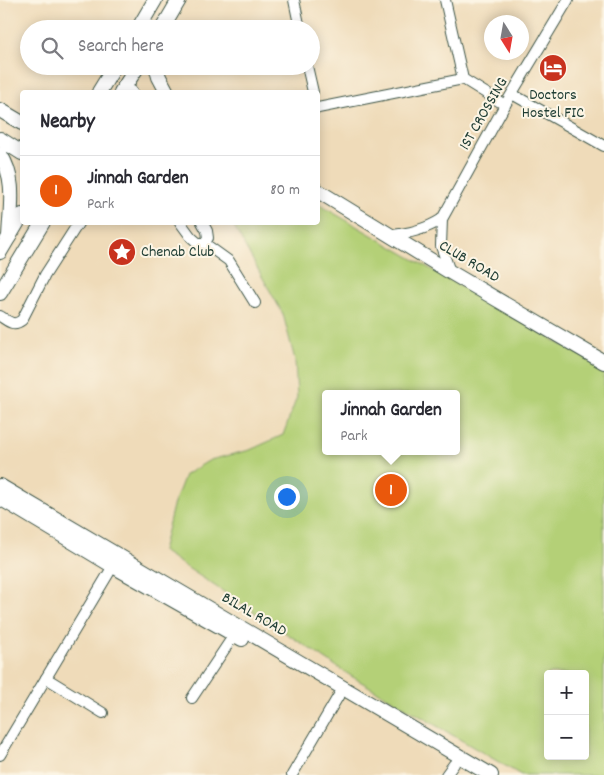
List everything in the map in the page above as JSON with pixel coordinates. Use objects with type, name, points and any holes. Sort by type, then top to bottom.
[{"type":"main road","points":[[143,20],[155,0]]},
{"type":"main road","points":[[167,20],[178,0]]},
{"type":"main road","points":[[110,75],[102,88],[120,90]]},
{"type":"main road","points":[[129,90],[135,75]]},
{"type":"main road","points":[[159,75],[166,90]]},
{"type":"main road","points":[[0,110],[20,122]]},
{"type":"main road","points":[[0,138],[20,152]]},
{"type":"main road","points":[[0,154],[6,163],[12,182],[9,237]]},
{"type":"main road","name":"CLUB ROAD","points":[[320,192],[450,272],[604,362]]},
{"type":"main road","points":[[0,252],[20,218]]},
{"type":"main road","points":[[0,293],[41,225]]},
{"type":"main road","name":"BILAL ROAD","points":[[0,486],[491,775]]},
{"type":"main road","name":"BILAL ROAD","points":[[0,498],[113,566],[339,695],[450,769],[473,775]]},
{"type":"street","points":[[294,0],[298,20]]},
{"type":"street","points":[[445,0],[463,79]]},
{"type":"street","name":"1ST CROSSING","points":[[450,272],[441,246],[442,218],[505,105],[568,0]]},
{"type":"street","points":[[309,75],[313,90]]},
{"type":"street","points":[[320,108],[463,79],[505,105]]},
{"type":"street","points":[[512,94],[604,146]]},
{"type":"street","points":[[389,235],[406,234],[422,230],[442,218]]},
{"type":"street","points":[[0,316],[12,324],[22,320],[45,275],[77,225]]},
{"type":"street","points":[[182,225],[198,243],[204,243],[229,262],[255,303]]},
{"type":"street","points":[[204,225],[208,238],[204,243]]},
{"type":"street","points":[[0,755],[113,566]]},
{"type":"street","points":[[192,698],[234,635]]},
{"type":"street","points":[[46,678],[103,713]]},
{"type":"street","points":[[292,775],[339,695]]},
{"type":"green space","points":[[320,205],[604,369],[604,775],[521,775],[351,676],[162,551],[173,506],[185,475],[210,460],[250,450],[283,435],[297,397],[295,360],[283,314],[233,225],[320,225]]},
{"type":"place","name":"Doctors Hostel FIC","points":[[553,68]]},
{"type":"place","name":"Chenab Club","points":[[122,252]]},
{"type":"place","name":"Jinnah Garden","points":[[391,490]]}]
